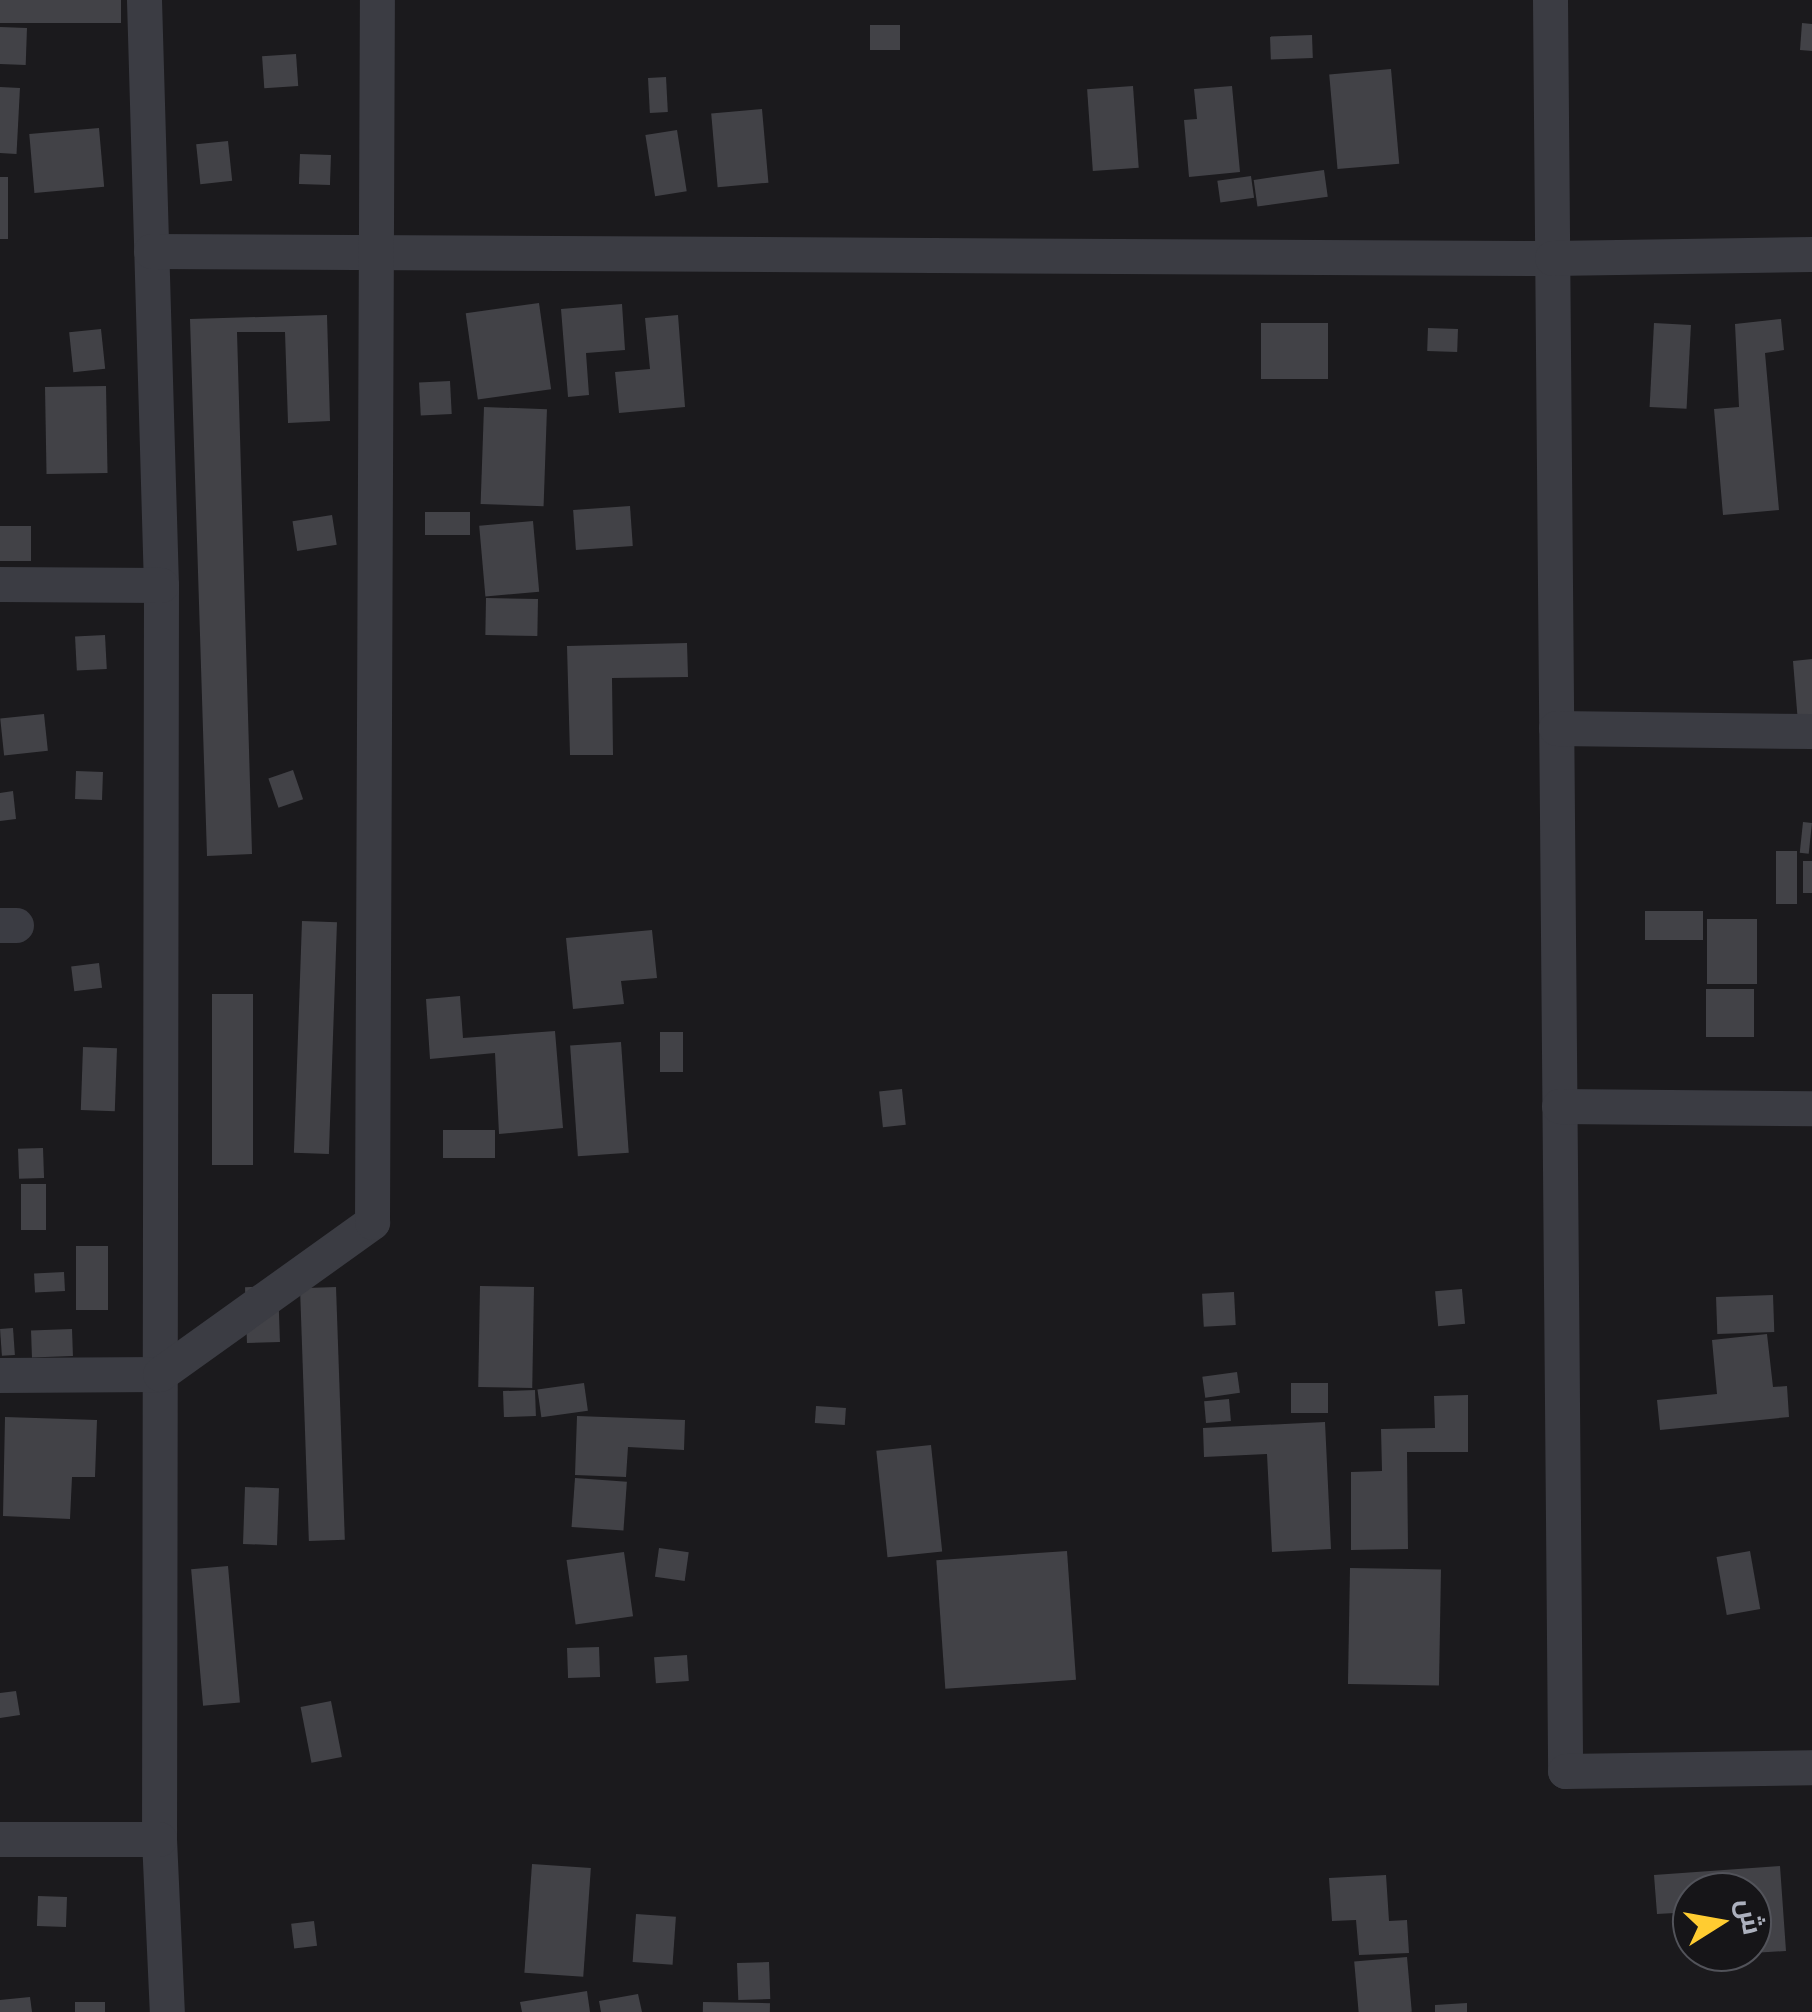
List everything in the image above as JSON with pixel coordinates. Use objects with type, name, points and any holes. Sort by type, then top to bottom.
[{"type":"street","points":[[144,0],[160,585],[160,1838],[167,2012]]},
{"type":"street","points":[[0,1375],[160,1374],[372,1222],[377,0]]},
{"type":"street","points":[[1550,0],[1565,1770],[1812,1767]]},
{"type":"street","points":[[151,251],[1552,258],[1812,254]]},
{"type":"street","points":[[0,584],[160,585]]},
{"type":"street","points":[[1556,728],[1812,731]]},
{"type":"street","points":[[1559,1106],[1812,1108]]},
{"type":"street","points":[[0,1839],[160,1838]]},
{"type":"building","points":[[0,0],[121,0],[121,23],[0,23]]},
{"type":"building","points":[[1802,23],[1812,24],[1812,51],[1800,50]]},
{"type":"building","points":[[870,25],[900,25],[900,50],[870,50]]},
{"type":"building","points":[[0,27],[27,28],[26,65],[0,64]]},
{"type":"building","points":[[1312,35],[1313,58],[1271,59],[1270,36]]},
{"type":"building","points":[[296,54],[298,86],[264,88],[262,56]]},
{"type":"building","points":[[1391,69],[1399,164],[1338,169],[1329,74]]},
{"type":"building","points":[[666,77],[668,112],[650,113],[648,78]]},
{"type":"building","points":[[1133,86],[1139,168],[1093,171],[1087,89]]},
{"type":"building","points":[[1232,86],[1240,172],[1189,177],[1184,120],[1197,119],[1194,89]]},
{"type":"building","points":[[0,87],[20,88],[17,154],[0,153]]},
{"type":"building","points":[[762,109],[768,183],[718,187],[711,113]]},
{"type":"building","points":[[99,128],[104,187],[34,193],[29,134]]},
{"type":"building","points":[[677,130],[687,191],[655,196],[645,135]]},
{"type":"building","points":[[228,141],[232,181],[200,184],[196,144]]},
{"type":"building","points":[[300,154],[331,155],[330,185],[299,184]]},
{"type":"building","points":[[1324,170],[1328,197],[1257,207],[1254,180]]},
{"type":"building","points":[[1251,176],[1254,198],[1220,203],[1217,181]]},
{"type":"building","points":[[0,177],[8,177],[8,239],[0,239]]},
{"type":"building","points":[[539,303],[551,389],[478,399],[466,313]]},
{"type":"building","points":[[622,304],[625,350],[586,353],[589,395],[568,397],[561,309]]},
{"type":"building","points":[[327,315],[330,421],[288,423],[285,332],[237,332],[252,854],[207,856],[190,319]]},
{"type":"building","points":[[678,315],[685,407],[619,413],[615,372],[650,369],[645,318]]},
{"type":"building","points":[[1781,319],[1784,350],[1765,353],[1779,510],[1723,515],[1714,409],[1739,407],[1735,324]]},
{"type":"building","points":[[1261,323],[1328,323],[1328,379],[1261,379]]},
{"type":"building","points":[[1654,323],[1691,325],[1687,409],[1650,407]]},
{"type":"building","points":[[1428,328],[1458,329],[1457,352],[1427,351]]},
{"type":"building","points":[[101,329],[105,369],[73,372],[69,332]]},
{"type":"building","points":[[450,381],[452,414],[421,416],[419,383]]},
{"type":"building","points":[[106,386],[108,473],[47,474],[45,387]]},
{"type":"building","points":[[484,407],[547,409],[544,506],[481,504]]},
{"type":"building","points":[[630,506],[633,546],[576,550],[573,510]]},
{"type":"building","points":[[425,512],[470,512],[470,535],[425,535]]},
{"type":"building","points":[[332,515],[337,545],[297,551],[292,521]]},
{"type":"building","points":[[533,521],[539,592],[485,596],[479,526]]},
{"type":"building","points":[[0,526],[31,526],[31,561],[0,561]]},
{"type":"building","points":[[486,598],[538,599],[537,636],[485,635]]},
{"type":"building","points":[[105,635],[107,669],[77,671],[75,637]]},
{"type":"building","points":[[687,643],[688,677],[612,678],[613,755],[570,755],[567,646]]},
{"type":"building","points":[[1812,659],[1812,734],[1799,735],[1793,661]]},
{"type":"building","points":[[44,714],[48,751],[4,755],[0,719]]},
{"type":"building","points":[[293,770],[303,799],[279,808],[268,778]]},
{"type":"building","points":[[76,771],[103,772],[102,800],[75,799]]},
{"type":"building","points":[[13,791],[16,819],[0,821],[0,793]]},
{"type":"building","points":[[1803,822],[1812,823],[1809,854],[1800,853]]},
{"type":"building","points":[[1776,851],[1797,851],[1797,904],[1776,904]]},
{"type":"building","points":[[1803,861],[1812,861],[1812,893],[1803,893]]},
{"type":"building","points":[[1645,911],[1703,911],[1703,940],[1645,940]]},
{"type":"building","points":[[1707,919],[1757,919],[1757,984],[1707,984]]},
{"type":"building","points":[[302,921],[337,922],[329,1154],[294,1153]]},
{"type":"building","points":[[652,930],[657,978],[621,981],[624,1004],[573,1009],[566,938]]},
{"type":"building","points":[[99,963],[102,988],[74,991],[71,966]]},
{"type":"building","points":[[1706,989],[1754,989],[1754,1037],[1706,1037]]},
{"type":"building","points":[[212,994],[253,994],[253,1165],[212,1165]]},
{"type":"building","points":[[460,996],[463,1038],[555,1031],[563,1128],[499,1134],[495,1053],[430,1059],[426,999]]},
{"type":"building","points":[[660,1032],[683,1032],[683,1072],[660,1072]]},
{"type":"building","points":[[621,1042],[629,1153],[578,1156],[570,1046]]},
{"type":"building","points":[[83,1047],[117,1048],[115,1111],[81,1110]]},
{"type":"building","points":[[902,1089],[906,1125],[883,1127],[879,1091]]},
{"type":"building","points":[[443,1130],[495,1130],[495,1158],[443,1158]]},
{"type":"building","points":[[43,1148],[44,1178],[19,1179],[18,1149]]},
{"type":"building","points":[[21,1184],[46,1184],[46,1230],[21,1230]]},
{"type":"building","points":[[76,1246],[108,1246],[108,1310],[76,1310]]},
{"type":"building","points":[[64,1272],[65,1291],[35,1293],[34,1274]]},
{"type":"building","points":[[278,1286],[280,1342],[247,1343],[245,1287]]},
{"type":"building","points":[[480,1286],[534,1287],[532,1388],[478,1387]]},
{"type":"building","points":[[336,1287],[345,1540],[309,1541],[300,1288]]},
{"type":"building","points":[[1462,1289],[1465,1324],[1438,1326],[1435,1291]]},
{"type":"building","points":[[1234,1292],[1236,1325],[1204,1327],[1202,1294]]},
{"type":"building","points":[[1773,1295],[1774,1332],[1717,1334],[1716,1297]]},
{"type":"building","points":[[13,1328],[15,1355],[2,1356],[0,1329]]},
{"type":"building","points":[[72,1329],[73,1356],[32,1357],[31,1330]]},
{"type":"building","points":[[1767,1334],[1773,1387],[1787,1386],[1789,1417],[1660,1430],[1657,1400],[1717,1394],[1712,1340]]},
{"type":"building","points":[[1237,1372],[1240,1393],[1205,1398],[1202,1377]]},
{"type":"building","points":[[584,1383],[588,1411],[541,1417],[537,1390]]},
{"type":"building","points":[[1291,1383],[1328,1383],[1328,1413],[1291,1413]]},
{"type":"building","points":[[535,1390],[536,1416],[504,1417],[503,1391]]},
{"type":"building","points":[[1468,1395],[1468,1452],[1407,1452],[1408,1549],[1351,1550],[1351,1472],[1382,1471],[1381,1429],[1435,1428],[1434,1396]]},
{"type":"building","points":[[1229,1399],[1231,1421],[1206,1423],[1204,1401]]},
{"type":"building","points":[[816,1406],[846,1408],[845,1425],[815,1423]]},
{"type":"building","points":[[577,1416],[685,1420],[684,1450],[628,1447],[626,1477],[575,1475]]},
{"type":"building","points":[[5,1417],[97,1420],[95,1477],[72,1477],[70,1519],[3,1516]]},
{"type":"building","points":[[1325,1422],[1331,1549],[1272,1552],[1267,1454],[1204,1457],[1203,1428]]},
{"type":"building","points":[[931,1445],[942,1551],[887,1557],[876,1451]]},
{"type":"building","points":[[575,1478],[627,1482],[623,1531],[572,1527]]},
{"type":"building","points":[[245,1487],[279,1488],[277,1545],[243,1544]]},
{"type":"building","points":[[659,1548],[689,1552],[685,1581],[655,1577]]},
{"type":"building","points":[[1067,1551],[1076,1680],[945,1689],[936,1560]]},
{"type":"building","points":[[1750,1551],[1760,1609],[1727,1615],[1717,1557]]},
{"type":"building","points":[[624,1552],[633,1616],[576,1624],[567,1560]]},
{"type":"building","points":[[228,1566],[240,1702],[203,1706],[191,1569]]},
{"type":"building","points":[[1350,1568],[1441,1570],[1439,1686],[1348,1684]]},
{"type":"building","points":[[599,1647],[600,1677],[568,1678],[567,1648]]},
{"type":"building","points":[[687,1655],[689,1681],[656,1683],[654,1657]]},
{"type":"building","points":[[16,1691],[20,1715],[0,1718],[0,1693]]},
{"type":"building","points":[[331,1701],[342,1757],[311,1763],[301,1707]]},
{"type":"building","points":[[532,1864],[591,1868],[583,1977],[524,1973]]},
{"type":"building","points":[[1780,1866],[1786,1951],[1772,1952],[1772,1872],[1696,1872]]},
{"type":"building","points":[[1672,1874],[1672,1913],[1657,1914],[1654,1875]]},
{"type":"building","points":[[1386,1875],[1389,1921],[1407,1920],[1409,1953],[1359,1955],[1356,1920],[1332,1921],[1329,1878]]},
{"type":"building","points":[[38,1896],[67,1897],[66,1927],[37,1926]]},
{"type":"building","points":[[636,1914],[676,1917],[673,1965],[633,1962]]},
{"type":"building","points":[[314,1921],[317,1946],[294,1949],[291,1924]]},
{"type":"building","points":[[1407,1957],[1412,2012],[1359,2012],[1354,1962]]},
{"type":"building","points":[[769,1962],[770,1999],[738,2000],[737,1963]]},
{"type":"building","points":[[587,1991],[590,2012],[522,2012],[520,2002]]},
{"type":"building","points":[[638,1994],[642,2012],[601,2012],[599,2001]]},
{"type":"building","points":[[30,1997],[32,2012],[0,2012],[0,2000]]},
{"type":"building","points":[[75,2002],[105,2002],[105,2012],[75,2012]]},
{"type":"building","points":[[703,2002],[770,2003],[770,2012],[703,2012]]},
{"type":"building","points":[[1467,2003],[1467,2012],[1435,2012],[1435,2005]]}]
